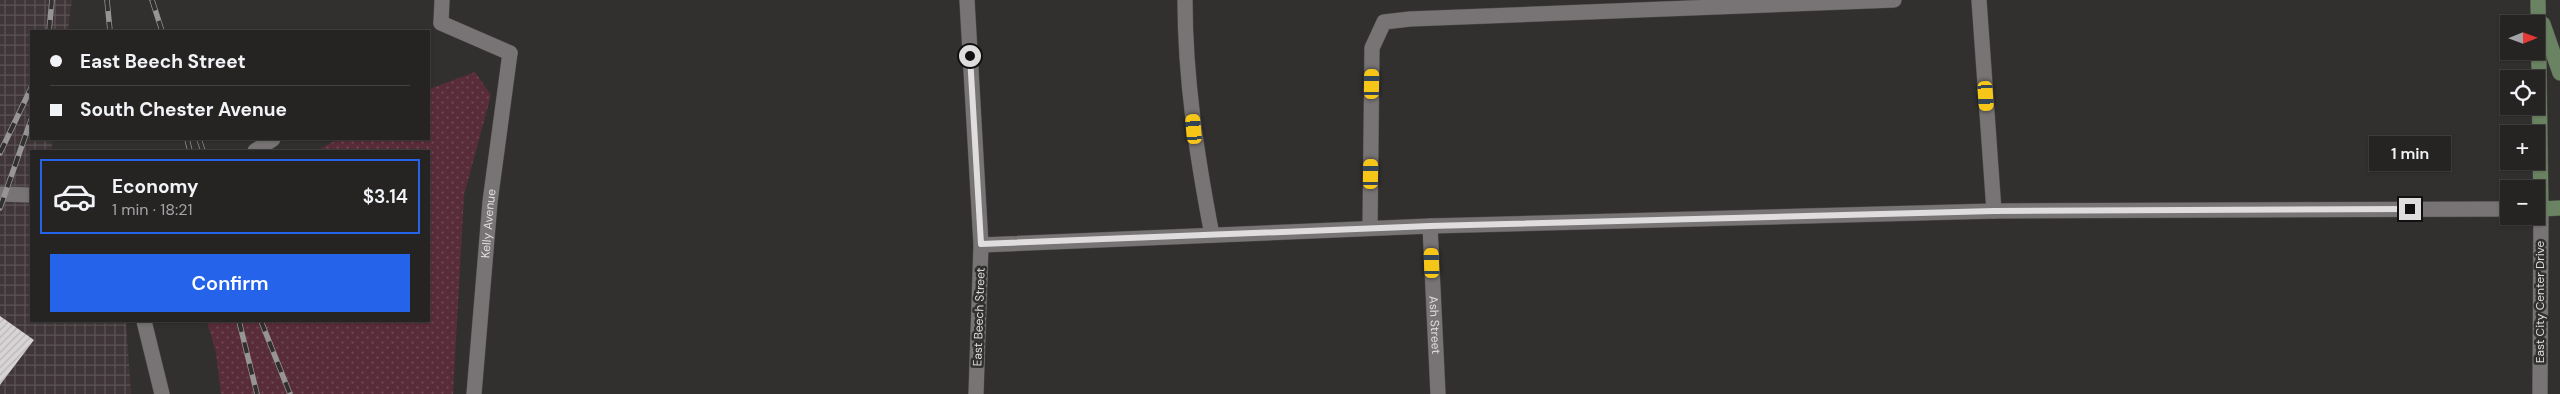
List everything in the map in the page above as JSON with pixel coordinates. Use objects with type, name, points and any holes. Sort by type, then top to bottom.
[{"type":"street","points":[[435,27],[442,0]]},
{"type":"street","name":"East Beech Street","points":[[968,0],[981,244],[976,394]]},
{"type":"street","points":[[1186,0],[1186,35],[1196,148],[1212,234]]},
{"type":"street","points":[[1370,228],[1372,48],[1384,22],[1410,19],[1894,0]]},
{"type":"street","points":[[1979,0],[1994,211]]},
{"type":"street","points":[[2538,4],[2560,73]]},
{"type":"street","name":"East City Center Drive","points":[[2538,4],[2539,180]]},
{"type":"street","name":"Kelly Avenue","points":[[435,27],[510,53],[490,202],[474,394]]},
{"type":"street","points":[[256,150],[272,140]]},
{"type":"street","points":[[0,194],[30,195]]},
{"type":"street","points":[[2545,209],[2560,208]]},
{"type":"street","points":[[981,244],[1430,226],[1994,211],[2500,209]]},
{"type":"street","name":"East City Center Drive","points":[[2539,225],[2540,394]]},
{"type":"street","name":"Ash Street","points":[[1430,226],[1438,394]]},
{"type":"street","points":[[144,322],[162,394]]},
{"type":"shaded area","points":[[0,0],[72,0],[68,30],[30,30],[30,140],[53,140],[51,150],[30,150],[30,322],[126,322],[131,394],[0,394]]},
{"type":"shaded area","points":[[475,72],[491,95],[464,195],[453,394],[221,394],[216,353],[207,322],[430,322],[430,150],[318,150],[336,140],[430,140],[430,89]]},
{"type":"building","points":[[0,316],[34,340],[0,385]]},
{"type":"railway","points":[[49,30],[52,0]]},
{"type":"railway","points":[[107,0],[110,30]]},
{"type":"railway","points":[[152,0],[162,30]]},
{"type":"railway","points":[[0,153],[30,90]]},
{"type":"railway","points":[[0,208],[30,123]]},
{"type":"railway","points":[[187,140],[190,150]]},
{"type":"railway","points":[[199,140],[203,150]]},
{"type":"railway","points":[[239,322],[257,394]]},
{"type":"railway","points":[[261,322],[290,394]]},
{"type":"route","points":[[970,56],[981,244],[1430,226],[1994,211],[2410,209]]}]
